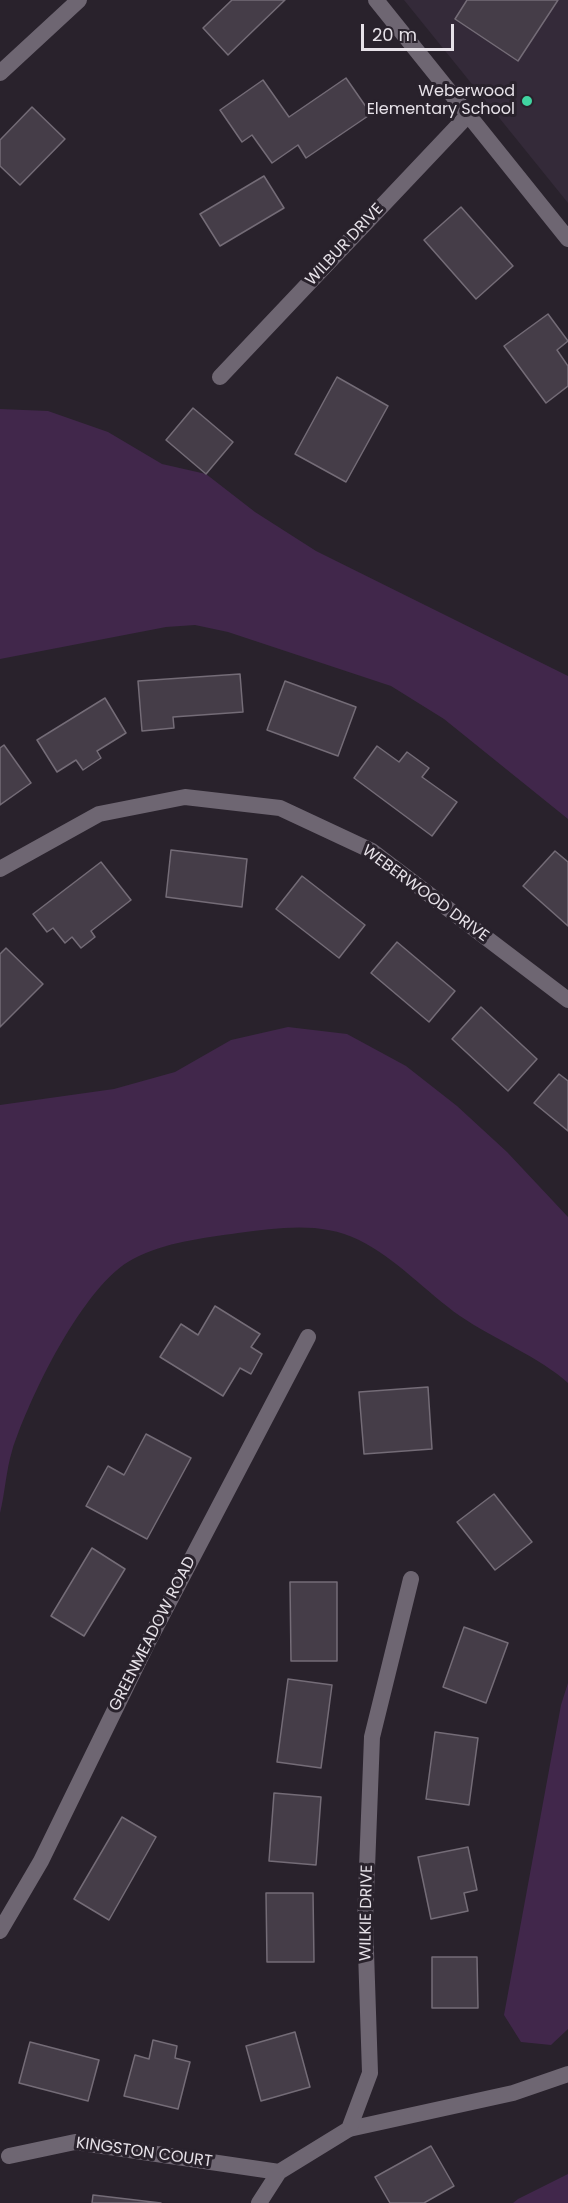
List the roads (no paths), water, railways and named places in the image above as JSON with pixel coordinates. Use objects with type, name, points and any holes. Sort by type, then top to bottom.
[{"type":"street","points":[[0,73],[79,0]]},
{"type":"street","points":[[376,0],[568,239]]},
{"type":"street","name":"WILBUR DRIVE","points":[[220,377],[469,114]]},
{"type":"street","name":"WEBERWOOD DRIVE","points":[[0,868],[99,814],[185,796],[280,808],[372,851],[568,1000]]},
{"type":"street","name":"GREENMEADOW ROAD","points":[[0,1931],[41,1861],[147,1642],[308,1337]]},
{"type":"street","name":"WILKIE DRIVE","points":[[349,2129],[370,2073],[364,1921],[372,1737],[411,1580]]},
{"type":"street","points":[[259,2203],[279,2172],[349,2129],[513,2093],[568,2074]]},
{"type":"street","name":"KINGSTON COURT","points":[[9,2156],[75,2142],[279,2172]]},
{"type":"place","name":"Weberwood Elementary School","points":[[527,101]]}]
